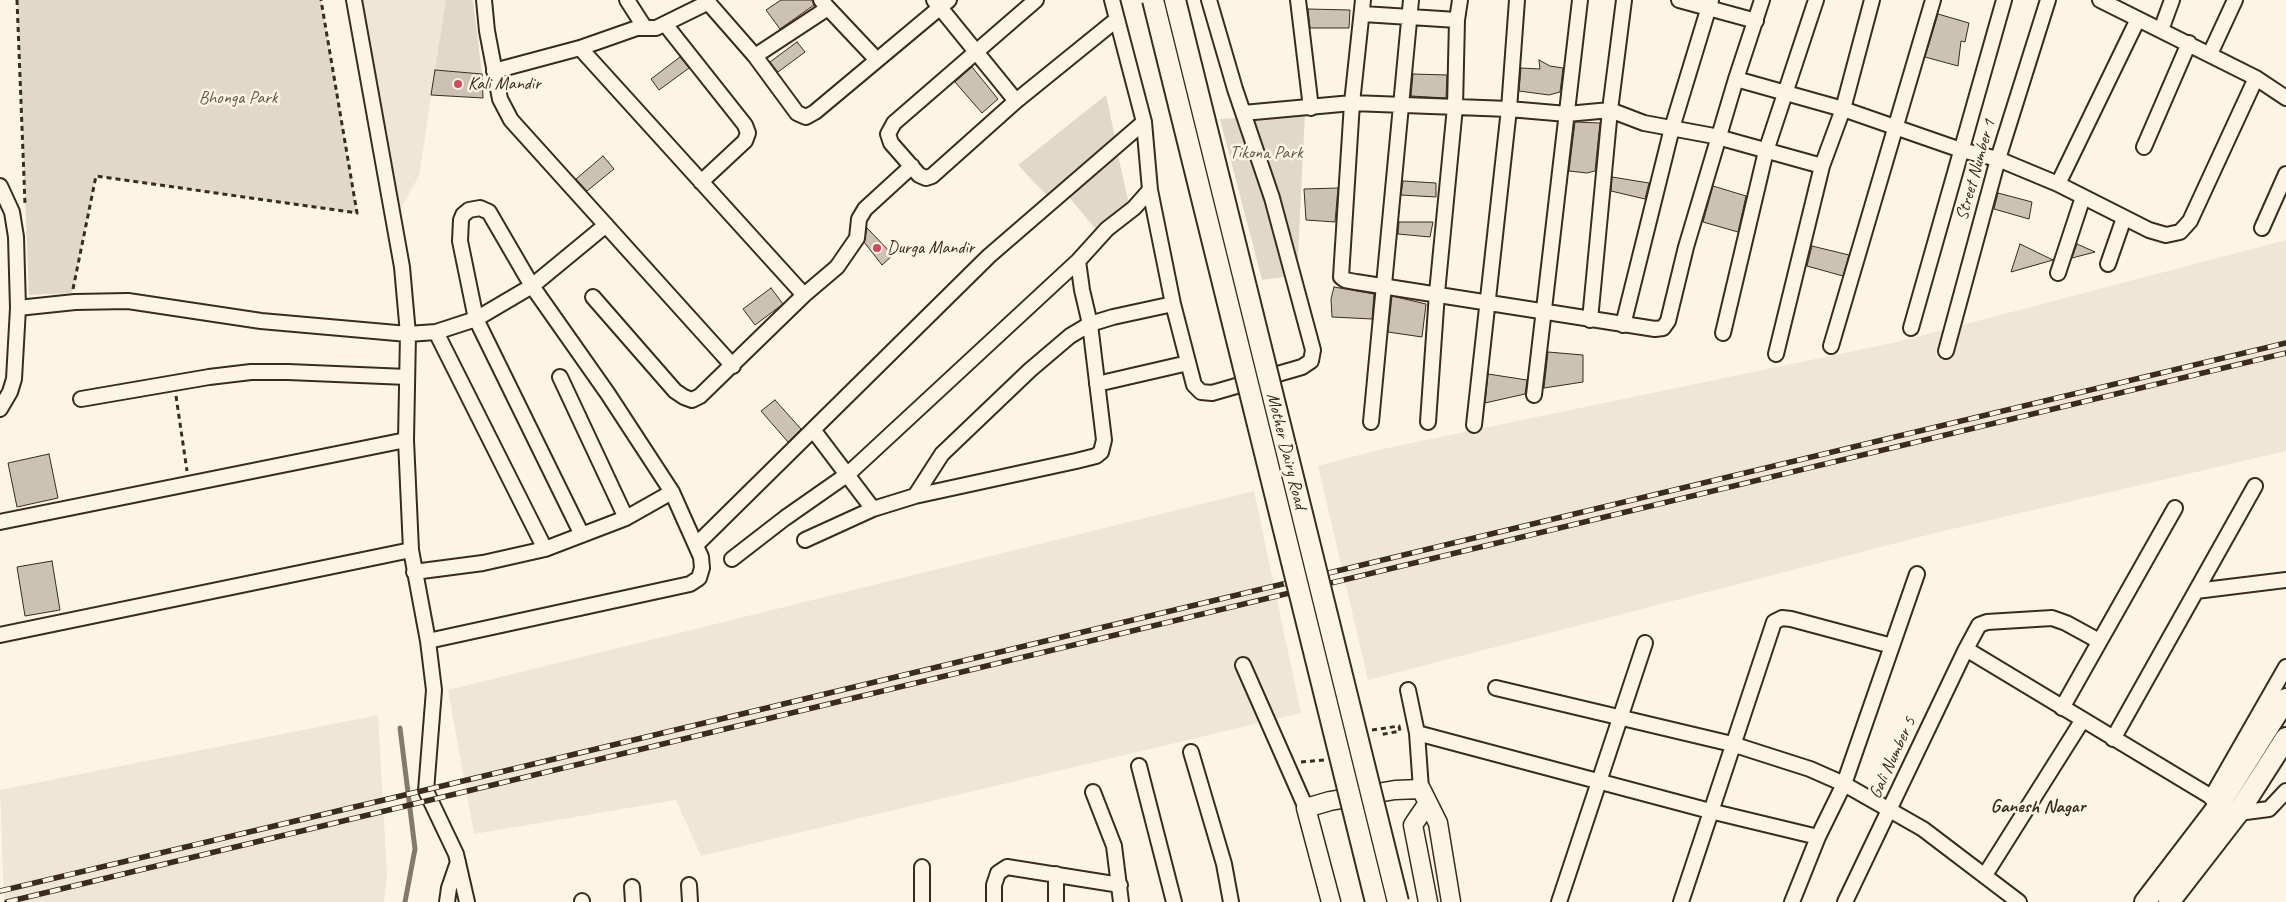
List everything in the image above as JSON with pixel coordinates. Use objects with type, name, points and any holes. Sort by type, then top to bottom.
[{"type":"main road","name":"Mother Dairy Road","points":[[1153,0],[1376,902]]},
{"type":"main road","name":"Mother Dairy Road","points":[[1175,0],[1398,902]]},
{"type":"main road","points":[[2145,902],[2286,698]]},
{"type":"main road","points":[[2169,902],[2238,813],[2286,738]]},
{"type":"street","points":[[354,0],[402,267],[408,334],[406,440],[411,550],[428,641],[434,690],[426,791],[458,862],[467,902]]},
{"type":"street","points":[[484,0],[500,99],[511,120],[733,366]]},
{"type":"street","points":[[627,0],[645,28]]},
{"type":"street","points":[[1036,0],[894,123],[888,134],[891,143],[926,178],[932,176],[1016,101],[1116,20]]},
{"type":"street","points":[[1112,0],[1144,122],[1150,190],[1173,304],[1188,363],[1194,385],[1201,392],[1212,393],[1302,367],[1311,361],[1313,350],[1282,233],[1209,0]]},
{"type":"street","points":[[1298,0],[1311,108]]},
{"type":"street","points":[[1371,422],[1412,0]]},
{"type":"street","points":[[1428,422],[1437,294],[1456,107],[1457,20],[1460,0]]},
{"type":"street","points":[[1474,425],[1510,108],[1517,0]]},
{"type":"street","points":[[1534,394],[1580,0]]},
{"type":"street","points":[[1590,320],[1610,110],[1624,0]]},
{"type":"street","points":[[1679,0],[1710,4],[1756,21]]},
{"type":"street","points":[[1457,20],[1410,17],[1363,7],[1352,103],[1340,273],[1345,280],[1655,329],[1663,328],[1668,321],[1686,247],[1736,79],[1762,0]]},
{"type":"street","points":[[1723,333],[1766,151],[1816,0]]},
{"type":"street","points":[[1776,354],[1822,166],[1843,109],[1872,0]]},
{"type":"street","points":[[1831,346],[1933,0]]},
{"type":"street","points":[[1912,328],[2004,0]]},
{"type":"street","name":"Street Number 1","points":[[1946,351],[1998,159],[2048,0]]},
{"type":"street","points":[[2100,0],[2256,78],[2286,98]]},
{"type":"street","points":[[2161,30],[2172,0]]},
{"type":"street","points":[[2210,54],[2235,0]]},
{"type":"street","points":[[494,71],[645,28],[656,28],[707,1],[755,56],[797,113],[806,117],[815,112],[877,60],[941,2],[975,52],[1016,101]]},
{"type":"street","points":[[755,56],[824,4],[877,60]]},
{"type":"street","points":[[1623,324],[1672,128],[1710,4]]},
{"type":"street","points":[[2058,184],[2138,18]]},
{"type":"street","points":[[665,24],[745,125],[748,133],[745,141],[701,182]]},
{"type":"street","points":[[2144,147],[2189,43]]},
{"type":"street","points":[[580,48],[804,296]]},
{"type":"street","points":[[1736,79],[1843,109],[1961,150],[1998,159],[2058,184],[2124,218],[2166,234],[2180,232],[2190,221],[2256,78]]},
{"type":"street","points":[[1243,112],[1311,108],[1334,103],[1510,108],[1567,114],[1610,110],[1644,123],[1719,138],[1822,166]]},
{"type":"street","points":[[696,545],[814,431],[989,256],[1144,122]]},
{"type":"street","points":[[593,297],[675,391],[692,400],[700,396],[733,366],[804,296],[837,267],[852,248],[857,238],[859,219],[865,209],[912,166]]},
{"type":"street","points":[[2262,228],[2286,174]]},
{"type":"street","points":[[0,186],[12,212],[16,237],[18,308],[14,379],[10,392],[0,409]]},
{"type":"street","points":[[732,559],[785,518],[848,474],[1078,261],[1107,229],[1134,208],[1150,190]]},
{"type":"street","points":[[2058,273],[2083,197]]},
{"type":"street","points":[[428,641],[690,584],[699,578],[702,568],[701,557],[672,492],[608,394],[532,286],[489,212],[480,208],[468,210],[461,220],[460,241],[476,319],[582,535]]},
{"type":"street","points":[[2108,264],[2124,218]]},
{"type":"street","points":[[18,308],[75,302],[128,301],[261,321],[408,334],[436,332],[476,319],[532,286],[606,225]]},
{"type":"street","points":[[805,540],[873,508],[915,496],[1096,456],[1101,452],[1104,440],[1098,384],[1090,324],[1078,261]]},
{"type":"street","points":[[915,496],[942,454],[969,427],[1070,336],[1090,324],[1173,304]]},
{"type":"street","points":[[436,332],[545,549]]},
{"type":"street","points":[[1098,384],[1188,363]]},
{"type":"street","points":[[82,399],[251,372],[407,377]]},
{"type":"street","points":[[560,377],[626,518]]},
{"type":"street","points":[[814,431],[873,508]]},
{"type":"street","points":[[0,522],[406,440]]},
{"type":"street","points":[[2113,739],[2255,486]]},
{"type":"street","points":[[414,572],[483,563],[545,549],[626,518],[672,492]]},
{"type":"street","points":[[2062,708],[2175,508]]},
{"type":"street","points":[[0,635],[411,550]]},
{"type":"street","points":[[1792,902],[1818,837],[1844,784],[1917,574]]},
{"type":"street","points":[[2196,591],[2286,580]]},
{"type":"street","points":[[1681,902],[1774,622],[1782,618],[1791,619],[1892,646]]},
{"type":"street","name":"Gali Number 5","points":[[1845,902],[1966,649],[1979,626],[1987,622],[2052,618],[2066,623],[2099,641]]},
{"type":"street","points":[[1559,902],[1645,642]]},
{"type":"street","points":[[1966,649],[2082,721],[2238,813],[2270,809],[2286,791]]},
{"type":"street","points":[[1242,665],[1306,808],[1332,902]]},
{"type":"street","points":[[2215,801],[2286,667]]},
{"type":"street","points":[[1496,688],[1732,744],[1810,769],[1844,784],[1923,829],[1985,875],[2011,900]]},
{"type":"street","points":[[1408,690],[1417,733],[1425,796],[1438,824],[1451,902]]},
{"type":"street","points":[[1985,875],[2082,721]]},
{"type":"street","points":[[1417,733],[1710,811],[1818,837]]},
{"type":"street","points":[[1191,752],[1224,864],[1231,902]]},
{"type":"street","points":[[1139,766],[1174,902]]},
{"type":"street","points":[[1306,808],[1330,801],[1395,790],[1425,796]]},
{"type":"street","points":[[1093,792],[1114,846],[1121,902]]},
{"type":"street","points":[[1425,796],[1413,825],[1428,902]]},
{"type":"street","points":[[447,902],[449,888],[458,862]]},
{"type":"street","points":[[922,867],[922,902]]},
{"type":"street","points":[[994,902],[994,885],[998,873],[1008,867],[1120,885]]},
{"type":"street","points":[[1056,874],[1056,902]]},
{"type":"street","points":[[689,885],[690,902]]},
{"type":"street","points":[[632,888],[633,902]]},
{"type":"path","points":[[17,0],[25,207]]},
{"type":"path","points":[[72,293],[96,176],[357,213],[321,0]]},
{"type":"path","points":[[174,383],[189,484]]},
{"type":"path","points":[[1373,730],[1399,726]]},
{"type":"path","points":[[1379,735],[1400,731]]},
{"type":"path","points":[[1300,762],[1319,760]]},
{"type":"shaded area","points":[[359,0],[446,0],[419,176],[393,222]]},
{"type":"shaded area","points":[[2286,240],[2286,451],[1935,533],[1368,680],[1318,466],[1378,450],[1897,342]]},
{"type":"shaded area","points":[[1254,491],[1301,713],[701,856],[676,800],[474,834],[448,690]]},
{"type":"shaded area","points":[[378,715],[387,876],[384,902],[4,902],[0,790]]},
{"type":"green space","name":"Bhonga Park","points":[[17,0],[321,0],[357,213],[96,176],[72,293],[29,295]]},
{"type":"green space","points":[[446,0],[473,0],[482,74],[435,70]]},
{"type":"green space","points":[[1106,95],[1116,142],[1049,198],[1018,165]]},
{"type":"green space","name":"Tikona Park","points":[[1305,113],[1297,275],[1262,280],[1220,119]]},
{"type":"green space","points":[[1117,151],[1129,204],[1099,233],[1068,196]]},
{"type":"building","points":[[781,0],[812,0],[814,5],[780,29],[766,10]]},
{"type":"building","points":[[1308,9],[1350,10],[1349,28],[1310,28]]},
{"type":"building","points":[[1938,14],[1969,23],[1965,42],[1961,41],[1958,66],[1925,57]]},
{"type":"building","points":[[797,42],[805,52],[778,72],[770,62]]},
{"type":"building","points":[[680,57],[689,68],[659,90],[651,79]]},
{"type":"building","points":[[1539,60],[1550,66],[1563,68],[1560,92],[1549,95],[1519,91],[1521,68],[1540,69]]},
{"type":"building","points":[[972,67],[998,99],[982,113],[955,82]]},
{"type":"building","name":"Kali Mandir","points":[[435,70],[482,74],[483,98],[431,95]]},
{"type":"building","points":[[1413,74],[1447,75],[1446,98],[1411,96]]},
{"type":"building","points":[[1575,122],[1600,123],[1595,171],[1587,173],[1569,171]]},
{"type":"building","points":[[603,156],[614,169],[587,191],[576,179]]},
{"type":"building","points":[[1612,177],[1649,183],[1645,199],[1611,191]]},
{"type":"building","points":[[1403,181],[1436,183],[1436,197],[1401,195]]},
{"type":"building","points":[[1713,186],[1746,196],[1738,232],[1703,222]]},
{"type":"building","points":[[1338,188],[1335,222],[1306,220],[1304,189]]},
{"type":"building","points":[[1998,193],[2032,202],[2029,219],[1994,209]]},
{"type":"building","points":[[1399,222],[1433,222],[1430,237],[1398,234]]},
{"type":"building","name":"Durga Mandir","points":[[867,228],[893,255],[882,265],[864,242]]},
{"type":"building","points":[[2020,244],[2053,260],[2011,272]]},
{"type":"building","points":[[2077,244],[2095,252],[2072,258]]},
{"type":"building","points":[[1812,246],[1849,255],[1843,276],[1807,266]]},
{"type":"building","points":[[1334,287],[1374,294],[1372,319],[1332,317],[1331,299]]},
{"type":"building","points":[[771,288],[783,304],[755,325],[743,309]]},
{"type":"building","points":[[1392,296],[1426,304],[1422,337],[1388,332]]},
{"type":"building","points":[[1548,352],[1583,355],[1583,382],[1544,388]]},
{"type":"building","points":[[1488,374],[1527,380],[1525,394],[1485,403]]},
{"type":"building","points":[[775,400],[801,429],[788,442],[761,411]]},
{"type":"building","points":[[49,454],[58,498],[17,507],[8,463]]},
{"type":"building","points":[[52,561],[60,610],[25,616],[17,567]]},
{"type":"waterway","points":[[400,728],[415,849],[405,902]]},
{"type":"railway","points":[[0,891],[2286,343]]},
{"type":"railway","points":[[7,902],[2286,353]]},
{"type":"place","name":"Kali Mandir","points":[[458,84]]},
{"type":"place","name":"Durga Mandir","points":[[877,248]]},
{"type":"district","name":"Ganesh Nagar","points":[[2038,807]]}]
